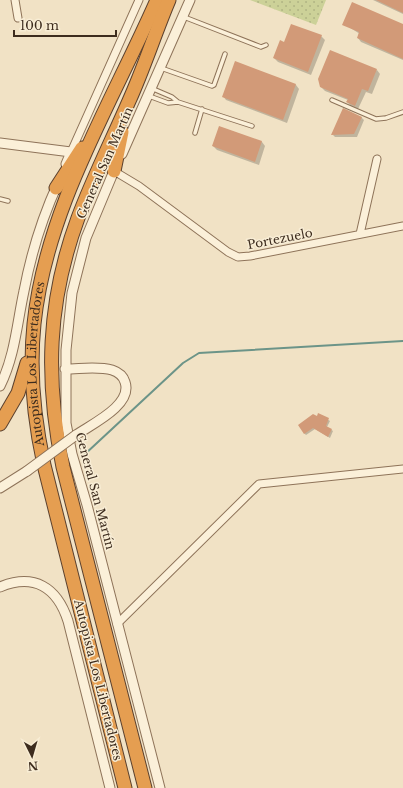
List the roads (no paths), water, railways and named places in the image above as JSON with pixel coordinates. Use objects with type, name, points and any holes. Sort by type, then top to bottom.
[{"type":"highway","name":"Autopista Los Libertadores","points":[[125,788],[40,450],[33,393],[34,324],[39,290],[50,244],[69,192],[101,118],[157,0]]},
{"type":"highway","name":"Autopista Los Libertadores","points":[[145,788],[62,467],[53,416],[50,369],[54,312],[66,257],[84,203],[130,100],[169,0]]},
{"type":"highway","points":[[114,171],[130,100]]},
{"type":"highway","points":[[56,188],[101,118]]},
{"type":"highway","points":[[0,424],[22,384],[34,324]]},
{"type":"street","points":[[15,0],[18,18]]},
{"type":"street","points":[[0,386],[8,368],[14,346],[24,290],[34,247],[71,152],[139,0]]},
{"type":"street","name":"General San Martín","points":[[160,788],[69,444],[66,418],[65,369],[69,315],[78,266],[92,223],[190,0]]},
{"type":"street","points":[[0,143],[71,152]]},
{"type":"street","points":[[360,234],[377,159]]},
{"type":"street","name":"Portezuelo","points":[[114,171],[139,186],[228,252],[238,256],[250,256],[403,226]]},
{"type":"street","points":[[0,488],[23,474],[120,404],[125,395],[126,385],[122,376],[110,369],[65,369]]},
{"type":"street","points":[[117,624],[259,484],[403,469]]},
{"type":"street","points":[[0,496],[23,474]]},
{"type":"street","points":[[0,587],[18,582],[34,583],[51,592],[61,604],[68,621],[110,788]]},
{"type":"lane","points":[[183,16],[261,46],[266,45]]},
{"type":"lane","points":[[160,67],[212,86],[214,85],[225,54]]},
{"type":"lane","points":[[149,91],[168,103],[178,102],[252,126]]},
{"type":"lane","points":[[149,91],[172,97],[178,102]]},
{"type":"lane","points":[[332,100],[376,119],[386,118],[403,112]]},
{"type":"lane","points":[[195,133],[202,109]]},
{"type":"lane","points":[[0,199],[8,201]]},
{"type":"waterway","points":[[84,455],[183,363],[199,353],[403,341]]}]
